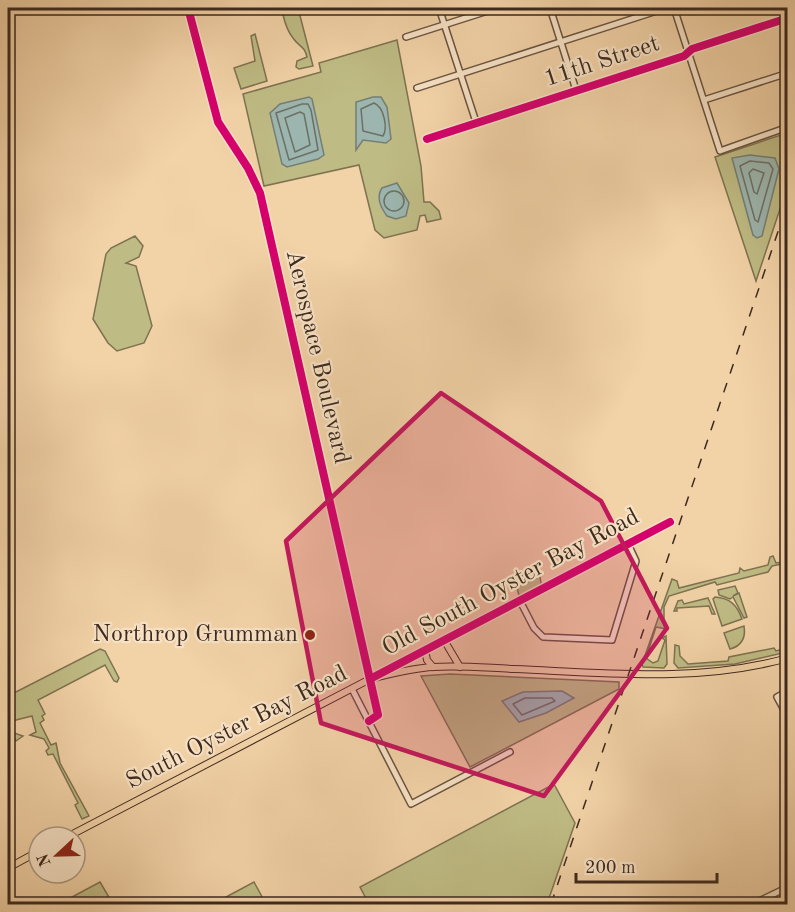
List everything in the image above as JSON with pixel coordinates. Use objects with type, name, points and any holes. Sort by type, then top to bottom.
[{"type":"main road","points":[[444,640],[460,667]]},
{"type":"main road","points":[[425,650],[427,660],[433,667]]},
{"type":"main road","name":"South Oyster Bay Road","points":[[87,827],[370,679],[433,667],[660,675],[744,668],[788,658]]},
{"type":"main road","points":[[8,868],[27,858]]},
{"type":"street","name":"Aerospace Boulevard","points":[[188,8],[218,122],[248,168],[260,193],[378,715],[369,721]]},
{"type":"street","points":[[439,8],[476,122]]},
{"type":"street","points":[[406,36],[497,8]]},
{"type":"street","points":[[550,8],[576,90]]},
{"type":"street","points":[[417,88],[666,8]]},
{"type":"street","points":[[674,8],[720,151],[788,128]]},
{"type":"street","name":"11th Street","points":[[427,139],[684,56],[689,52],[788,18]]},
{"type":"street","points":[[704,100],[788,73]]},
{"type":"street","name":"Old South Oyster Bay Road","points":[[370,679],[670,522]]},
{"type":"street","points":[[520,601],[538,633],[543,637],[612,640],[636,561],[628,544]]},
{"type":"street","points":[[352,689],[411,804],[510,752]]},
{"type":"street","points":[[788,691],[777,697],[788,717]]},
{"type":"street","points":[[756,904],[788,887]]},
{"type":"highlighted area","points":[[441,393],[601,501],[667,628],[544,796],[321,723],[286,541]]},
{"type":"shaded area","points":[[298,8],[313,66],[299,69],[296,67],[297,61],[307,57],[306,53],[289,33],[283,15]]},
{"type":"shaded area","points":[[255,34],[267,81],[241,89],[234,68],[255,61],[251,36]]},
{"type":"shaded area","points":[[397,40],[421,166],[424,202],[430,202],[439,211],[441,219],[427,222],[425,215],[420,216],[417,230],[384,238],[375,230],[359,165],[264,186],[243,94],[321,72],[319,63]]},
{"type":"shaded area","points":[[787,133],[787,188],[756,281],[715,157]]},
{"type":"shaded area","points":[[135,236],[143,246],[139,257],[126,263],[136,266],[152,326],[144,343],[117,351],[108,343],[93,319],[106,254],[111,248]]},
{"type":"shaded area","points":[[786,555],[787,563],[772,566],[768,572],[717,585],[715,582],[669,596],[664,607],[664,626],[667,629],[656,627],[646,658],[653,663],[658,661],[665,640],[662,638],[666,636],[667,664],[664,668],[643,667],[642,664],[672,579],[677,581],[679,588],[739,573],[740,568],[744,571],[768,565],[770,557],[773,556],[776,563],[783,562],[783,556]]},
{"type":"shaded area","points":[[539,571],[542,589],[520,601],[515,577]]},
{"type":"shaded area","points":[[735,586],[738,593],[733,596],[739,593],[747,617],[744,618],[733,597],[730,599],[719,595],[718,590]]},
{"type":"shaded area","points":[[715,597],[732,603],[742,619],[722,626],[713,599]]},
{"type":"shaded area","points":[[708,598],[715,614],[712,614],[709,606],[677,608],[677,611],[674,611],[678,601],[682,600],[684,604]]},
{"type":"shaded area","points":[[744,626],[742,641],[730,649],[724,633]]},
{"type":"shaded area","points":[[675,645],[679,646],[680,656],[688,664],[728,661],[729,657],[774,648],[776,651],[787,648],[787,652],[735,664],[678,668],[674,663]]},
{"type":"shaded area","points":[[100,649],[105,651],[119,678],[117,682],[114,681],[105,665],[38,700],[45,714],[42,716],[44,720],[40,723],[51,745],[56,743],[60,763],[89,816],[82,819],[75,805],[78,803],[53,754],[48,755],[46,751],[49,748],[44,739],[30,735],[36,732],[32,716],[12,721],[14,733],[23,736],[16,741],[8,719],[8,696]]},
{"type":"shaded area","points":[[450,674],[619,682],[619,689],[470,767],[421,676]]},
{"type":"shaded area","points":[[554,784],[575,823],[547,904],[369,904],[360,887]]},
{"type":"shaded area","points":[[100,882],[113,904],[59,904]]},
{"type":"shaded area","points":[[254,882],[266,904],[213,904]]},
{"type":"water","points":[[309,97],[312,99],[324,155],[318,159],[287,167],[282,164],[270,113],[280,104]]},
{"type":"water","points":[[381,97],[387,107],[391,139],[386,143],[363,140],[356,150],[356,102]]},
{"type":"water","points":[[750,155],[775,158],[779,169],[762,236],[757,238],[753,235],[732,158]]},
{"type":"water","points":[[397,183],[409,203],[406,216],[396,219],[387,216],[379,195],[382,188]]},
{"type":"water","points":[[562,691],[574,698],[546,713],[519,722],[502,701],[523,692]]},
{"type":"railway","points":[[551,904],[788,202]]},
{"type":"cycle path","points":[[188,8],[218,122],[248,168],[260,193],[378,715],[369,721]]},
{"type":"cycle path","points":[[427,139],[684,56],[692,49],[788,18]]},
{"type":"cycle path","points":[[370,679],[670,522]]},
{"type":"place","name":"Northrop Grumman","points":[[310,635]]}]
